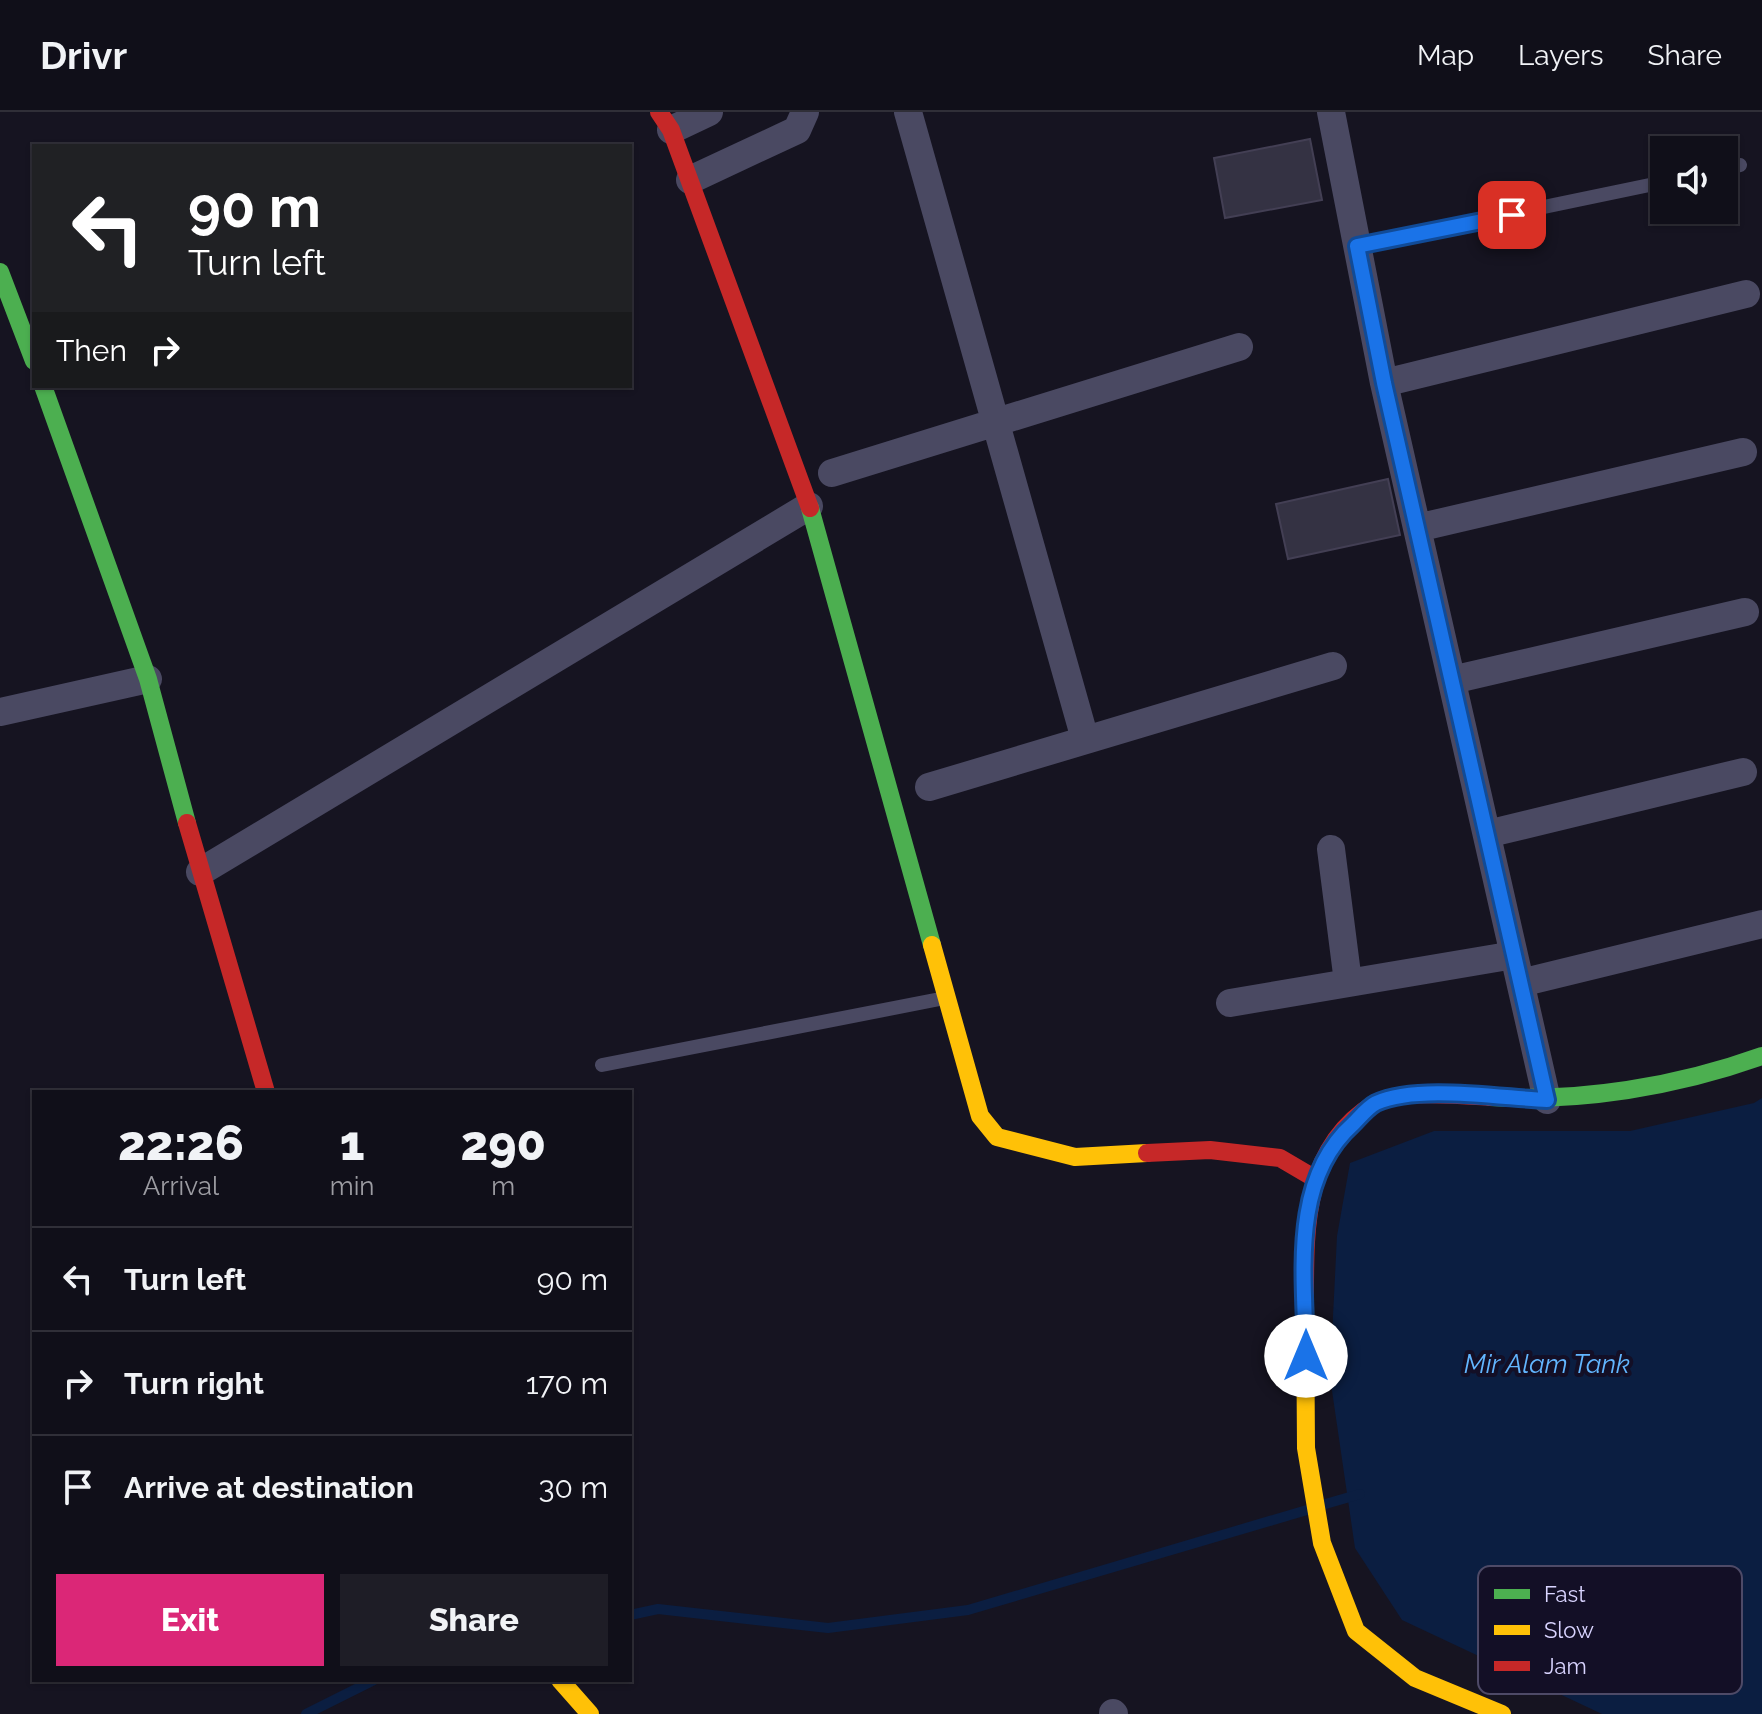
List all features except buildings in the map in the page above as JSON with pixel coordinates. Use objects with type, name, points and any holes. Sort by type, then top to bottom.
[{"type":"street","points":[[709,112],[665,121],[690,180],[809,506],[980,1116],[997,1137],[1075,1157],[1210,1150],[1280,1158],[1314,1178]]},
{"type":"street","points":[[690,180],[797,130],[805,112]]},
{"type":"street","points":[[908,112],[1085,739]]},
{"type":"street","points":[[1331,112],[1384,383],[1547,1100]]},
{"type":"street","points":[[0,272],[32,356]]},
{"type":"street","points":[[1384,383],[1746,294]]},
{"type":"street","points":[[832,473],[1239,347]]},
{"type":"street","points":[[44,388],[148,679],[200,872],[265,1090]]},
{"type":"street","points":[[1417,528],[1743,452]]},
{"type":"street","points":[[200,872],[809,506]]},
{"type":"street","points":[[1452,680],[1745,612]]},
{"type":"street","points":[[929,787],[1333,666]]},
{"type":"street","points":[[0,712],[148,679]]},
{"type":"street","points":[[1487,834],[1743,772]]},
{"type":"street","points":[[1331,849],[1348,982]]},
{"type":"street","points":[[1521,983],[1762,924]]},
{"type":"street","points":[[1230,1003],[1514,955]]},
{"type":"street","points":[[1502,1714],[1415,1678],[1356,1631],[1319,1530],[1306,1448],[1305,1234],[1314,1178],[1340,1135],[1375,1103],[1429,1093],[1547,1100],[1709,1075],[1762,1056]]},
{"type":"street","points":[[562,1682],[590,1714]]},
{"type":"lane","points":[[1357,246],[1650,185]]},
{"type":"lane","points":[[602,1065],[945,998]]},
{"type":"water","name":"Mir Alam Tank","points":[[1762,1098],[1762,1714],[1602,1714],[1559,1694],[1742,1694],[1742,1566],[1478,1566],[1478,1656],[1402,1620],[1355,1548],[1330,1377],[1337,1236],[1350,1163],[1434,1131],[1630,1131],[1754,1103]]},
{"type":"waterway","points":[[1322,1505],[1360,1494]]},
{"type":"waterway","points":[[632,1615],[658,1609],[828,1628],[968,1610],[1307,1510]]},
{"type":"waterway","points":[[306,1714],[370,1682]]},
{"type":"traffic: fast","points":[[0,272],[32,356]]},
{"type":"traffic: fast","points":[[44,388],[148,679],[187,823]]},
{"type":"traffic: fast","points":[[810,508],[932,945]]},
{"type":"traffic: fast","points":[[1490,1097],[1558,1097],[1628,1090],[1696,1076],[1762,1056]]},
{"type":"traffic: slow","points":[[932,945],[980,1116],[997,1137],[1075,1157],[1147,1153]]},
{"type":"traffic: slow","points":[[1305,1304],[1306,1448],[1322,1543],[1356,1631],[1415,1678],[1502,1714]]},
{"type":"traffic: slow","points":[[562,1682],[590,1714]]},
{"type":"traffic: jam","points":[[659,112],[671,130],[810,508]]},
{"type":"traffic: jam","points":[[187,823],[265,1090]]},
{"type":"traffic: jam","points":[[1305,1304],[1306,1249],[1312,1194],[1333,1144],[1350,1122],[1374,1104],[1398,1096],[1490,1097]]},
{"type":"traffic: jam","points":[[1147,1153],[1210,1150],[1280,1158],[1314,1178]]},
{"type":"route","points":[[1306,1356],[1305,1234],[1314,1178],[1340,1135],[1375,1103],[1429,1093],[1547,1100],[1384,383],[1357,246],[1512,215]]}]
